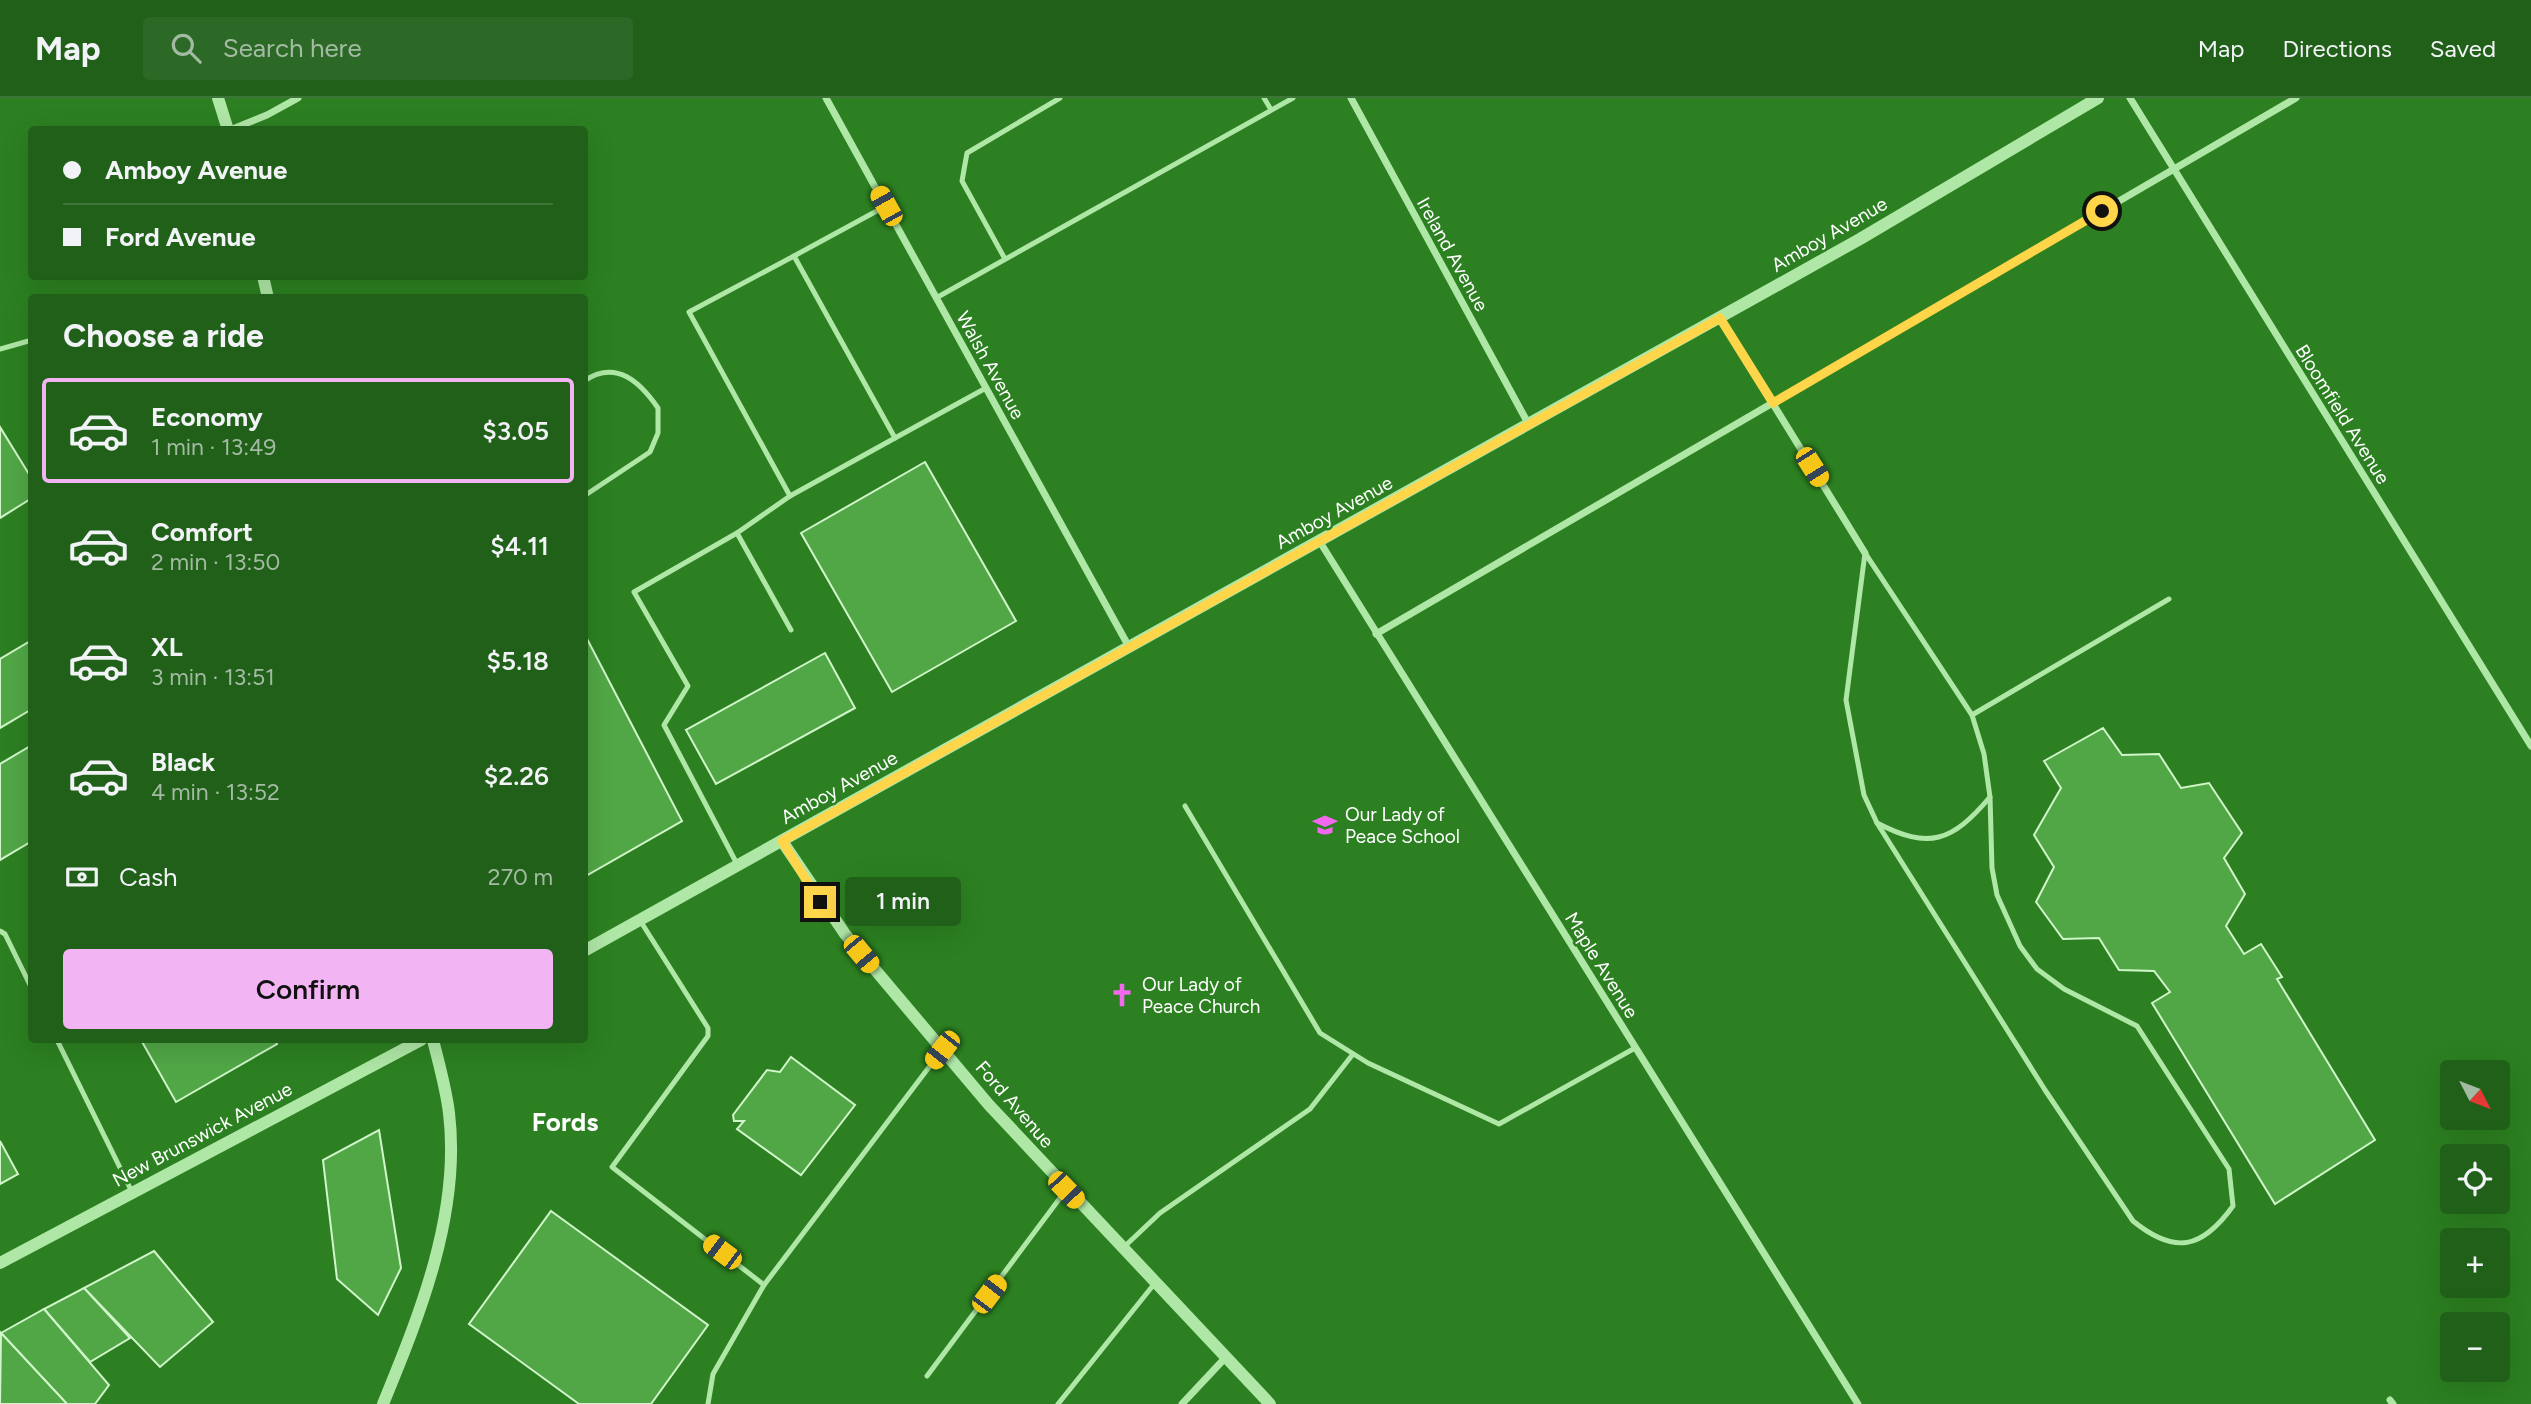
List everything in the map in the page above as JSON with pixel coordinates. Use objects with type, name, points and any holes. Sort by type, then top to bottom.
[{"type":"street","points":[[218,98],[228,126]]},
{"type":"street","points":[[238,126],[298,98]]},
{"type":"street","name":"Walsh Avenue","points":[[826,98],[1130,648]]},
{"type":"street","name":"Ireland Avenue","points":[[1350,98],[1529,425]]},
{"type":"street","name":"Amboy Avenue","points":[[588,949],[1720,318],[2098,98]]},
{"type":"street","name":"Bloomfield Avenue","points":[[2130,98],[2531,746]]},
{"type":"street","points":[[1376,634],[2296,98]]},
{"type":"street","points":[[1720,318],[1865,553]]},
{"type":"street","name":"Maple Avenue","points":[[1320,542],[1858,1404]]},
{"type":"street","name":"Ford Avenue","points":[[782,841],[845,934],[942,1050],[1066,1190],[1270,1404]]},
{"type":"street","name":"New Brunswick Avenue","points":[[0,1263],[415,1043]]},
{"type":"street","points":[[383,1404],[429,1283],[445,1207],[449,1114],[434,1043]]},
{"type":"street","points":[[1182,1404],[1226,1357]]},
{"type":"lane","points":[[1006,259],[962,181],[967,153],[1060,98]]},
{"type":"lane","points":[[1264,98],[1270,108]]},
{"type":"lane","points":[[936,298],[1270,108],[1293,98]]},
{"type":"lane","points":[[790,496],[689,312],[886,206]]},
{"type":"lane","points":[[794,256],[895,438]]},
{"type":"lane","points":[[0,349],[28,341]]},
{"type":"lane","points":[[588,378],[594,374],[614,370],[632,378],[658,408],[658,433],[650,452],[588,493]]},
{"type":"lane","points":[[738,865],[664,725],[688,686],[634,592],[737,533],[790,496],[986,388]]},
{"type":"lane","points":[[737,533],[791,630]]},
{"type":"lane","points":[[1865,553],[1972,715],[1984,754],[1990,797],[1994,881],[2007,921],[2020,946],[2037,969],[2064,989],[2137,1026],[2229,1169],[2233,1184],[2233,1206],[2219,1225],[2199,1240],[2180,1245],[2154,1238],[2133,1221],[1893,854],[1877,823],[1864,795],[1846,701],[1865,553]]},
{"type":"lane","points":[[1972,715],[2169,599]]},
{"type":"lane","points":[[1877,823],[1903,836],[1923,841],[1958,828],[1990,797]]},
{"type":"lane","points":[[1185,806],[1320,1032],[1353,1054],[1499,1124],[1635,1048]]},
{"type":"lane","points":[[640,920],[708,1028],[708,1036],[612,1167],[764,1285]]},
{"type":"lane","points":[[0,931],[5,934],[28,981]]},
{"type":"lane","points":[[58,1043],[132,1192]]},
{"type":"lane","points":[[708,1404],[713,1374],[764,1285],[942,1050]]},
{"type":"lane","points":[[1123,1249],[1160,1213],[1310,1109],[1353,1054]]},
{"type":"lane","points":[[927,1376],[1066,1190]]},
{"type":"lane","points":[[1058,1404],[1155,1283]]},
{"type":"building","points":[[0,427],[28,472],[28,500],[0,518]]},
{"type":"building","points":[[925,462],[1016,621],[892,692],[801,533]]},
{"type":"building","points":[[588,641],[682,821],[588,875]]},
{"type":"building","points":[[28,642],[28,711],[0,728],[0,659]]},
{"type":"building","points":[[825,653],[855,708],[716,784],[686,730]]},
{"type":"building","points":[[2103,728],[2122,755],[2159,754],[2181,788],[2209,783],[2242,833],[2224,858],[2245,894],[2226,926],[2244,954],[2261,944],[2282,977],[2277,979],[2375,1140],[2275,1204],[2152,1003],[2170,992],[2154,971],[2119,970],[2099,938],[2063,939],[2036,902],[2054,867],[2034,835],[2061,788],[2044,761]]},
{"type":"building","points":[[28,747],[28,843],[0,860],[0,764]]},
{"type":"building","points":[[143,1043],[276,1043],[277,1044],[176,1102]]},
{"type":"building","points":[[791,1057],[855,1105],[801,1175],[737,1129],[744,1121],[734,1121],[733,1115],[767,1070],[780,1072]]},
{"type":"building","points":[[379,1130],[401,1268],[378,1315],[337,1279],[323,1160]]},
{"type":"building","points":[[0,1141],[18,1174],[0,1184]]},
{"type":"building","points":[[551,1211],[708,1325],[651,1404],[579,1404],[469,1324]]},
{"type":"building","points":[[154,1251],[213,1322],[160,1367],[84,1288]]},
{"type":"building","points":[[84,1288],[130,1338],[90,1362],[44,1309]]},
{"type":"building","points":[[44,1309],[109,1385],[95,1404],[67,1404],[1,1333]]},
{"type":"building","points":[[1,1333],[67,1404],[0,1404]]},
{"type":"place","name":"Our Lady of Peace School","points":[[1325,825]]},
{"type":"place","name":"Our Lady of Peace Church","points":[[1122,995]]},
{"type":"district","name":"Fords","points":[[565,1122]]},
{"type":"route","points":[[820,902],[782,841],[1720,318],[1773,403],[2102,211]]}]
